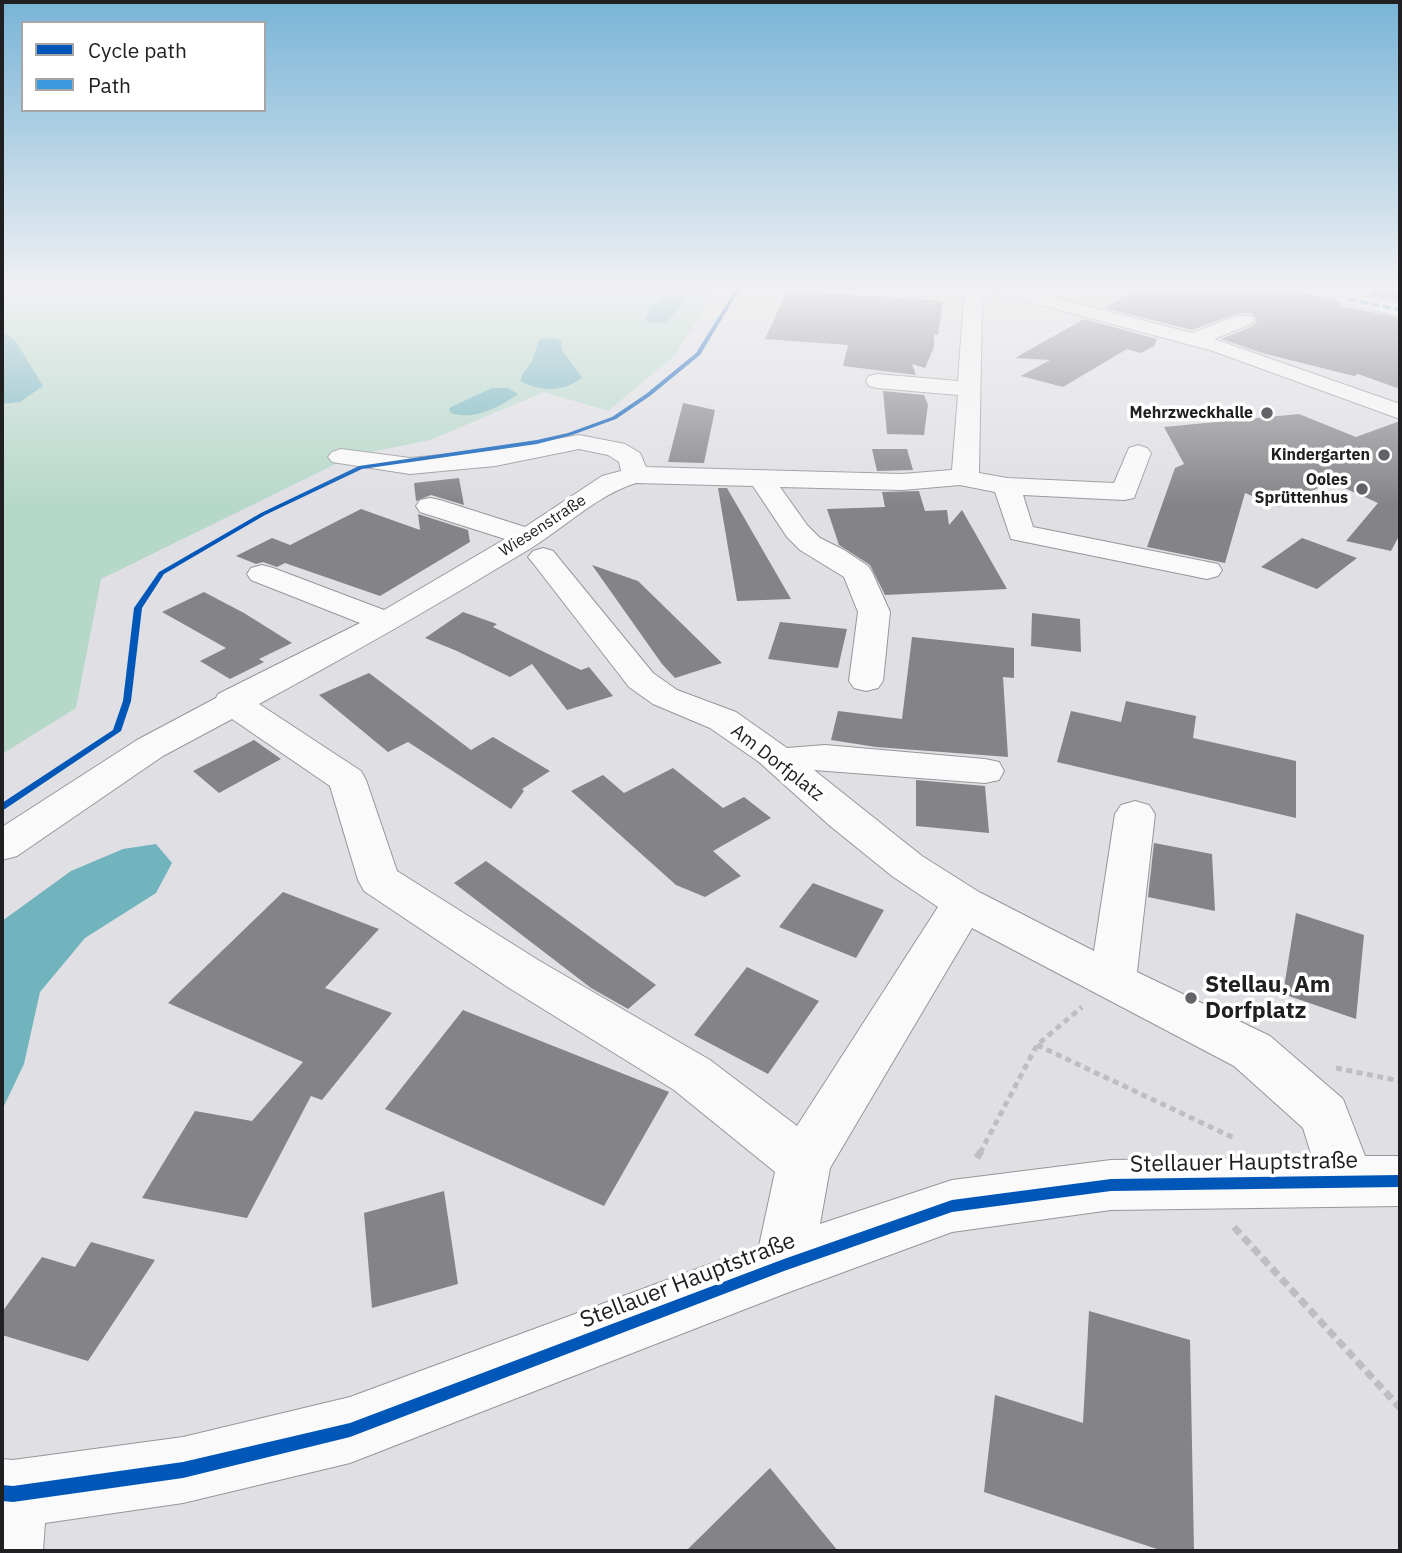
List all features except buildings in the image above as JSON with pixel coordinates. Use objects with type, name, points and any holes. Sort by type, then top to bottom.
[{"type":"street","points":[[959,477],[966,474],[971,361]]},
{"type":"street","points":[[1255,361],[1400,412]]},
{"type":"street","points":[[877,381],[970,389]]},
{"type":"street","points":[[341,457],[410,466],[495,458],[575,438],[617,449],[631,458],[635,475]]},
{"type":"street","name":"Wiesenstraße","points":[[2,846],[150,748],[231,702],[536,547],[611,482],[635,475],[902,482],[959,477],[1007,486],[1124,492],[1138,453]]},
{"type":"street","points":[[761,478],[797,531],[810,544],[857,572],[874,612],[866,681]]},
{"type":"street","points":[[1007,486],[1021,533],[1207,570]]},
{"type":"street","points":[[430,506],[536,547]]},
{"type":"street","name":"Am Dorfplatz","points":[[536,547],[641,680],[665,697],[723,720],[779,760],[897,858],[964,903],[1252,1051],[1325,1115],[1346,1180]]},
{"type":"street","points":[[262,575],[386,622]]},
{"type":"street","points":[[231,702],[347,780],[379,880],[522,973],[692,1075],[804,1163]]},
{"type":"street","points":[[779,760],[825,757],[985,771]]},
{"type":"street","points":[[1113,981],[1135,814]]},
{"type":"street","points":[[784,1265],[804,1163],[964,903]]},
{"type":"street","name":"Stellauer Hauptstraße","points":[[7,1513],[350,1430],[784,1265],[952,1206],[1111,1185],[1400,1181]]},
{"type":"path","points":[[952,1206],[1037,1045],[1113,981]]},
{"type":"path","points":[[1037,1045],[1236,1139]]},
{"type":"path","points":[[1194,1183],[1400,1408]]},
{"type":"green space","points":[[27,361],[667,361],[608,411],[544,392],[430,440],[352,456],[101,579],[76,708],[2,754],[2,404],[20,402],[34,375]]},
{"type":"water","points":[[2,361],[28,361],[43,386],[20,402],[2,404]]},
{"type":"water","points":[[532,361],[570,361],[582,378],[567,386],[544,389],[520,381]]},
{"type":"water","points":[[492,388],[508,388],[518,394],[495,408],[477,414],[451,413],[449,408]]},
{"type":"water","points":[[156,844],[172,863],[156,893],[85,938],[40,992],[24,1064],[2,1110],[2,921],[71,871],[123,849]]},
{"type":"cycle path","points":[[2,807],[117,731],[127,701],[138,608],[161,573],[263,514],[361,467],[537,442],[570,434],[614,418],[648,395],[689,361]]},
{"type":"cycle path","points":[[2,1493],[13,1494],[183,1470],[350,1430],[784,1265],[952,1206],[1111,1185],[1400,1181]]},
{"type":"place","name":"Mehrzweckhalle","points":[[1267,413]]},
{"type":"place","name":"Kindergarten","points":[[1384,455]]},
{"type":"place","name":"Ooles Sprüttenhus","points":[[1362,489]]},
{"type":"place","name":"Stellau, Am Dorfplatz","points":[[1191,998]]}]
